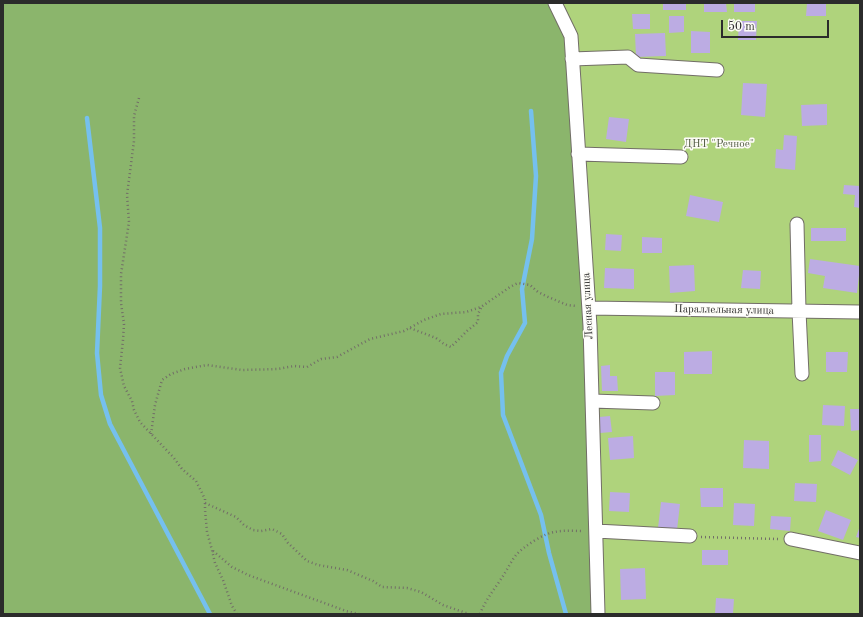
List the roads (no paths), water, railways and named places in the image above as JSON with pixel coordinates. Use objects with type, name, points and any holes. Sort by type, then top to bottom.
[{"type":"street","name":"Лесная улица","points":[[555,3],[571,36],[588,308],[598,614]]},
{"type":"street","points":[[572,59],[628,57],[638,65],[717,70]]},
{"type":"street","points":[[578,154],[681,156]]},
{"type":"street","points":[[797,224],[802,374]]},
{"type":"street","name":"Параллельная улица","points":[[588,308],[860,312]]},
{"type":"street","points":[[592,400],[653,403]]},
{"type":"street","points":[[596,531],[690,536]]},
{"type":"street","points":[[791,539],[860,553]]},
{"type":"waterway","points":[[531,111],[536,176],[532,239],[522,289],[525,323],[507,356],[501,373],[503,415],[541,515],[549,553],[566,614]]},
{"type":"waterway","points":[[87,118],[100,228],[100,286],[97,353],[101,395],[110,424],[210,614]]},
{"type":"park label","name":"ДНТ \"Речное\"","points":[[719,144]]}]
